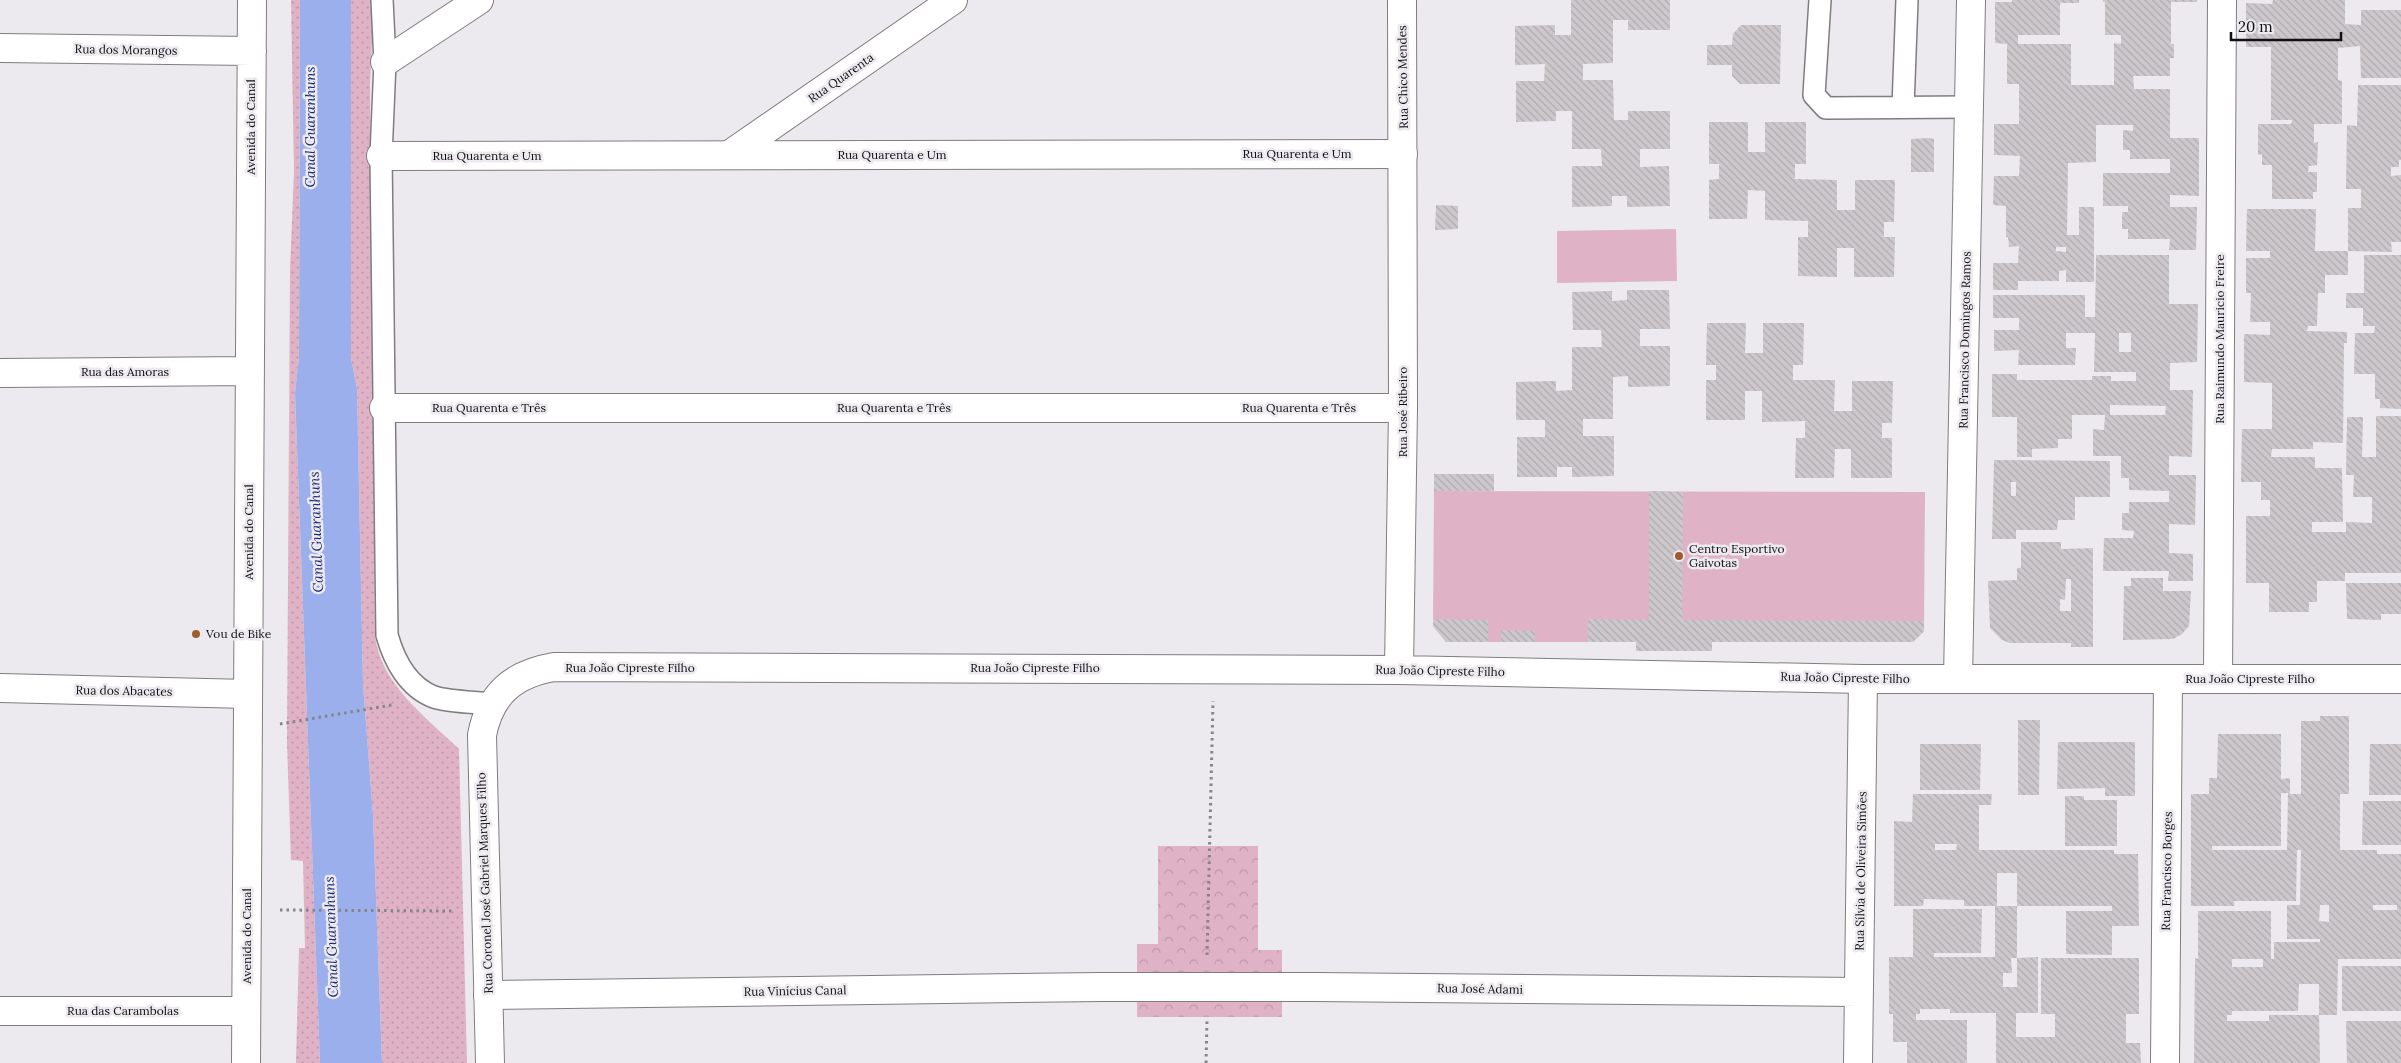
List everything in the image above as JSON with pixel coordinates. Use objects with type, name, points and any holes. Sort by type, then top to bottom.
[{"type":"street","name":"Avenida do Canal","points":[[246,1063],[252,0]]},
{"type":"street","points":[[385,62],[479,0]]},
{"type":"street","name":"Rua Quarenta","points":[[729,155],[953,0]]},
{"type":"street","name":"Rua Chico Mendes","points":[[1402,0],[1404,154]]},
{"type":"street","name":"Rua Francisco Domingos Ramos","points":[[1958,679],[1972,0]]},
{"type":"street","name":"Rua Raimundo Mauricio Freire","points":[[2218,679],[2222,0]]},
{"type":"street","name":"Rua dos Morangos","points":[[0,48],[252,52]]},
{"type":"street","name":"Rua Quarenta e Um","points":[[381,156],[1404,154]]},
{"type":"street","name":"Rua José Ribeiro","points":[[1399,670],[1404,408],[1404,154]]},
{"type":"street","name":"Rua das Amoras","points":[[0,372],[250,371]]},
{"type":"street","name":"Rua Quarenta e Três","points":[[384,408],[1404,408]]},
{"type":"street","name":"Rua João Cipreste Filho","points":[[492,704],[502,690],[518,679],[535,671],[554,667],[1214,668],[1863,679],[2401,679]]},
{"type":"street","name":"Rua Sílvia de Oliveira Simões","points":[[1858,1063],[1863,679]]},
{"type":"street","name":"Rua Francisco Borges","points":[[2165,1063],[2168,679]]},
{"type":"street","name":"Rua dos Abacates","points":[[0,688],[248,694]]},
{"type":"street","name":"Rua Coronel José Gabriel Marques Filho","points":[[490,1063],[482,735],[485,719],[492,704]]},
{"type":"street","name":"Rua José Adami","points":[[1101,987],[1858,992]]},
{"type":"street","name":"Rua Vinícius Canal","points":[[488,995],[1101,987]]},
{"type":"street","name":"Rua das Carambolas","points":[[0,1011],[246,1011]]},
{"type":"lane","points":[[382,0],[385,62],[381,156],[387,635],[392,655],[403,672],[413,682],[435,697],[492,704]]},
{"type":"lane","points":[[1820,0],[1814,96],[1826,108],[1970,107]]},
{"type":"lane","points":[[1902,107],[1907,0]]},
{"type":"path","points":[[1206,1063],[1208,846],[1214,668]]},
{"type":"path","points":[[302,720],[379,708]]},
{"type":"path","points":[[311,910],[486,912]]},
{"type":"green space","points":[[291,0],[300,0],[299,357],[295,393],[320,1063],[296,1063],[299,948],[305,948],[303,861],[291,860],[287,743],[290,271],[294,171]]},
{"type":"green space","points":[[351,0],[374,0],[370,85],[375,636],[379,654],[386,670],[396,685],[407,699],[459,749],[467,1063],[382,1063],[373,815],[363,684],[357,389],[351,358]]},
{"type":"green space","points":[[1676,229],[1677,281],[1557,283],[1557,231]]},
{"type":"green space","name":"Centro Esportivo Gaivotas","points":[[1434,491],[1925,492],[1924,631],[1913,642],[1446,642],[1433,626]]},
{"type":"green space","points":[[1158,846],[1258,846],[1258,950],[1282,950],[1282,1017],[1137,1017],[1137,944],[1158,944]]},
{"type":"water","name":"Canal Guaranhuns","points":[[300,0],[351,0],[351,358],[357,389],[363,684],[373,815],[382,1063],[320,1063],[295,393],[299,357]]},
{"type":"building","points":[[1571,0],[1670,0],[1670,30],[1628,30],[1628,20],[1613,20],[1613,63],[1583,64],[1583,80],[1613,80],[1614,120],[1628,120],[1628,111],[1670,111],[1670,149],[1640,149],[1640,167],[1669,166],[1670,206],[1627,207],[1627,196],[1612,196],[1612,206],[1572,207],[1572,166],[1602,166],[1601,149],[1572,149],[1572,111],[1556,111],[1556,121],[1516,122],[1516,81],[1544,81],[1545,64],[1515,65],[1515,26],[1555,25],[1555,35],[1571,35]]},
{"type":"building","points":[[2012,0],[2079,0],[2079,3],[2060,3],[2060,35],[2018,35],[2018,44],[2071,44],[2071,85],[2114,85],[2114,43],[2121,44],[2121,35],[2105,35],[2105,2],[2103,0],[2197,0],[2197,2],[2171,2],[2171,44],[2174,44],[2174,58],[2170,58],[2170,76],[2133,76],[2134,89],[2170,89],[2170,138],[2199,138],[2199,196],[2170,195],[2170,207],[2197,207],[2196,250],[2169,250],[2170,239],[2128,239],[2128,229],[2122,229],[2122,212],[2128,212],[2128,206],[2103,206],[2103,173],[2170,173],[2170,159],[2130,159],[2130,150],[2123,150],[2123,130],[2133,131],[2133,125],[2096,125],[2096,162],[2068,163],[2067,235],[2079,235],[2079,207],[2094,207],[2094,282],[2066,282],[2066,270],[2059,271],[2059,281],[2018,281],[2018,290],[1993,290],[1993,263],[2018,263],[2019,246],[2009,247],[2008,237],[2006,237],[2006,206],[1993,205],[1994,176],[2019,176],[2020,156],[1994,155],[1994,124],[2019,124],[2019,84],[2007,84],[2007,44],[1995,43],[1995,2],[2012,2]],"holes":[[[2056,247],[2066,247],[2066,252],[2056,251]]]},
{"type":"building","points":[[2273,0],[2345,0],[2345,24],[2361,25],[2361,10],[2401,10],[2401,78],[2361,78],[2360,46],[2338,48],[2338,80],[2342,81],[2342,124],[2314,124],[2314,143],[2318,142],[2317,165],[2309,166],[2308,172],[2317,172],[2317,192],[2313,192],[2313,199],[2272,199],[2272,165],[2262,165],[2262,154],[2258,155],[2258,124],[2291,124],[2292,120],[2271,120],[2271,47],[2246,47],[2246,3],[2272,4]]},
{"type":"building","points":[[1741,25],[1781,25],[1780,84],[1740,84],[1732,76],[1732,65],[1707,65],[1707,45],[1732,45],[1733,34]]},
{"type":"building","points":[[2358,85],[2401,85],[2401,160],[2399,160],[2399,167],[2391,167],[2391,176],[2401,175],[2401,242],[2391,242],[2392,252],[2348,251],[2348,208],[2361,208],[2361,189],[2346,189],[2347,125],[2357,126]]},
{"type":"building","points":[[1709,122],[1748,122],[1748,152],[1765,152],[1765,122],[1806,122],[1806,164],[1795,164],[1795,179],[1837,180],[1837,210],[1855,210],[1855,180],[1895,180],[1894,222],[1884,222],[1884,237],[1895,237],[1894,277],[1854,277],[1854,248],[1837,248],[1837,277],[1798,276],[1798,237],[1808,237],[1808,221],[1765,220],[1765,191],[1748,190],[1747,219],[1709,219],[1709,180],[1719,179],[1719,164],[1709,164]]},
{"type":"building","points":[[1911,139],[1934,139],[1934,172],[1911,172]]},
{"type":"building","points":[[1436,205],[1458,206],[1458,229],[1435,230]]},
{"type":"building","points":[[2247,209],[2316,209],[2315,251],[2348,251],[2348,275],[2325,275],[2325,293],[2318,293],[2317,326],[2308,326],[2307,331],[2347,332],[2347,343],[2344,343],[2343,443],[2313,442],[2313,449],[2272,449],[2271,457],[2315,457],[2315,468],[2342,468],[2343,522],[2312,522],[2312,532],[2346,532],[2346,522],[2372,523],[2372,497],[2353,497],[2354,475],[2346,475],[2347,417],[2363,417],[2362,457],[2376,457],[2376,416],[2401,416],[2401,573],[2345,573],[2345,581],[2317,581],[2317,602],[2309,602],[2309,612],[2269,612],[2269,583],[2246,583],[2246,516],[2270,516],[2270,500],[2261,500],[2261,482],[2241,482],[2242,429],[2272,429],[2272,383],[2244,382],[2244,334],[2270,335],[2270,322],[2250,322],[2251,293],[2246,293],[2246,258],[2270,258],[2270,251],[2246,251]]},
{"type":"building","points":[[2096,255],[2169,255],[2169,304],[2198,304],[2197,362],[2170,363],[2170,390],[2193,390],[2192,457],[2169,456],[2169,475],[2196,475],[2195,525],[2169,524],[2169,553],[2193,554],[2193,581],[2168,581],[2169,571],[2103,571],[2104,538],[2133,538],[2134,531],[2122,530],[2122,513],[2129,513],[2129,502],[2169,502],[2169,491],[2129,490],[2129,478],[2121,478],[2121,456],[2093,456],[2093,429],[2104,430],[2105,415],[2072,415],[2072,439],[2058,439],[2058,448],[2032,449],[2032,457],[2017,457],[2017,417],[1992,417],[1992,374],[2017,374],[2017,380],[2092,380],[2092,376],[2111,376],[2111,381],[2136,381],[2136,372],[2094,372],[2095,333],[2066,333],[2066,348],[2076,348],[2075,365],[2018,365],[2019,350],[1994,351],[1994,330],[2019,330],[2019,318],[1993,318],[1993,295],[2085,295],[2085,317],[2095,317]],"holes":[[[2119,333],[2131,333],[2131,352],[2119,352]],[[2110,405],[2166,406],[2165,415],[2110,415]]]},
{"type":"building","points":[[2364,255],[2401,255],[2401,409],[2380,408],[2380,399],[2375,399],[2375,374],[2354,374],[2355,333],[2374,333],[2375,326],[2363,326],[2363,308],[2346,308],[2346,293],[2364,293]]},
{"type":"building","points":[[1627,290],[1669,290],[1670,329],[1640,329],[1640,346],[1670,346],[1670,386],[1628,387],[1628,376],[1613,377],[1613,419],[1583,419],[1583,436],[1614,436],[1614,476],[1572,477],[1572,467],[1557,467],[1557,477],[1517,477],[1517,437],[1545,437],[1545,420],[1516,420],[1516,382],[1556,381],[1556,391],[1572,390],[1572,347],[1602,347],[1601,330],[1573,330],[1572,292],[1612,291],[1612,301],[1627,300]]},
{"type":"building","points":[[1707,323],[1746,323],[1745,353],[1763,353],[1763,323],[1804,323],[1803,365],[1793,365],[1793,380],[1835,380],[1834,411],[1852,411],[1852,381],[1893,381],[1892,423],[1882,423],[1882,438],[1892,438],[1892,478],[1851,478],[1851,449],[1835,449],[1834,478],[1795,478],[1796,438],[1805,438],[1805,421],[1762,422],[1762,391],[1745,391],[1745,420],[1706,420],[1706,380],[1716,380],[1716,365],[1706,365]]},
{"type":"building","points":[[1994,460],[2110,461],[2110,497],[2075,497],[2075,520],[2058,520],[2057,530],[2016,530],[2016,539],[1992,539]],"holes":[[[2011,482],[2016,482],[2016,496],[2011,496]]]},
{"type":"building","points":[[1434,474],[1494,474],[1494,491],[1434,491]]},
{"type":"building","points":[[1649,491],[1683,492],[1682,620],[1924,621],[1924,631],[1913,642],[1712,642],[1712,651],[1636,651],[1636,642],[1588,642],[1588,619],[1649,620]]},
{"type":"building","points":[[2021,542],[2061,542],[2061,549],[2093,548],[2093,647],[2071,647],[2071,643],[2010,643],[2002,640],[1990,628],[1988,581],[2017,580],[2017,568],[2021,568]],"holes":[[[2066,579],[2071,579],[2071,611],[2060,611],[2060,599],[2065,600]]]},
{"type":"building","points":[[2131,578],[2163,578],[2163,591],[2191,591],[2189,626],[2182,634],[2173,639],[2123,640],[2124,586],[2131,586]]},
{"type":"building","points":[[2346,583],[2401,583],[2401,614],[2381,614],[2381,620],[2347,619]]},
{"type":"building","points":[[1433,619],[1488,620],[1488,642],[1446,642],[1433,626]]},
{"type":"building","points":[[1501,630],[1535,631],[1535,642],[1501,642]]},
{"type":"building","points":[[2320,716],[2349,716],[2349,794],[2340,794],[2340,850],[2377,850],[2377,854],[2401,854],[2401,959],[2338,959],[2337,1015],[2319,1015],[2320,1063],[2194,1063],[2195,958],[2198,959],[2198,911],[2271,911],[2271,959],[2274,959],[2274,942],[2320,942],[2320,939],[2287,939],[2287,905],[2300,905],[2301,850],[2297,850],[2296,901],[2234,901],[2234,906],[2191,906],[2191,794],[2209,794],[2209,778],[2217,778],[2218,734],[2281,734],[2281,779],[2290,778],[2290,794],[2301,794],[2301,721],[2320,721]],"holes":[[[2281,793],[2288,793],[2287,850],[2212,850],[2212,846],[2281,846]],[[2320,905],[2329,905],[2329,922],[2319,921]],[[2373,905],[2397,905],[2397,910],[2373,910]],[[2232,959],[2263,959],[2263,967],[2232,967]],[[2299,984],[2319,984],[2319,1015],[2269,1015],[2269,1021],[2227,1021],[2227,1015],[2232,1015],[2232,1011],[2298,1011]]]},
{"type":"building","points":[[2018,720],[2040,720],[2039,795],[2018,795]]},
{"type":"building","points":[[2058,742],[2135,742],[2135,796],[2105,796],[2105,788],[2057,789]]},
{"type":"building","points":[[1920,744],[1981,744],[1980,790],[1920,790]]},
{"type":"building","points":[[2370,744],[2401,744],[2401,795],[2369,795]]},
{"type":"building","points":[[1913,794],[1992,794],[1991,805],[1979,805],[1979,850],[2114,850],[2114,854],[2138,854],[2139,926],[2112,926],[2112,955],[2066,954],[2066,911],[2112,911],[2112,906],[2017,906],[2017,958],[2038,957],[2038,1013],[2016,1013],[2016,1037],[2055,1037],[2055,1014],[2041,1014],[2041,958],[2139,958],[2139,1014],[2126,1014],[2126,1043],[2140,1043],[2141,1063],[1996,1063],[1996,1013],[1950,1013],[1950,1009],[1920,1009],[1920,1014],[1916,1014],[1916,1020],[1967,1020],[1967,1063],[1907,1063],[1907,1042],[1893,1042],[1893,1014],[1889,1014],[1889,957],[1913,957],[1913,909],[1982,909],[1981,953],[1934,953],[1934,957],[1995,957],[1995,906],[1964,906],[1964,900],[1924,899],[1923,906],[1894,906],[1894,821],[1912,822]],"holes":[[[1935,844],[1957,844],[1956,850],[1935,850]],[[1997,873],[2017,873],[2017,906],[1997,906]],[[2011,958],[2017,958],[2017,987],[2003,987],[2003,973],[2012,973]]]},
{"type":"building","points":[[2065,796],[2084,796],[2084,800],[2117,800],[2117,846],[2065,846]]},
{"type":"building","points":[[2363,801],[2401,801],[2401,845],[2362,845]]},
{"type":"building","points":[[2342,966],[2401,966],[2401,1011],[2342,1011]]},
{"type":"building","points":[[2346,1021],[2401,1021],[2401,1063],[2347,1063]]},
{"type":"place","name":"Centro Esportivo Gaivotas","points":[[1679,556]]},
{"type":"place","name":"Vou de Bike","points":[[196,634]]}]
